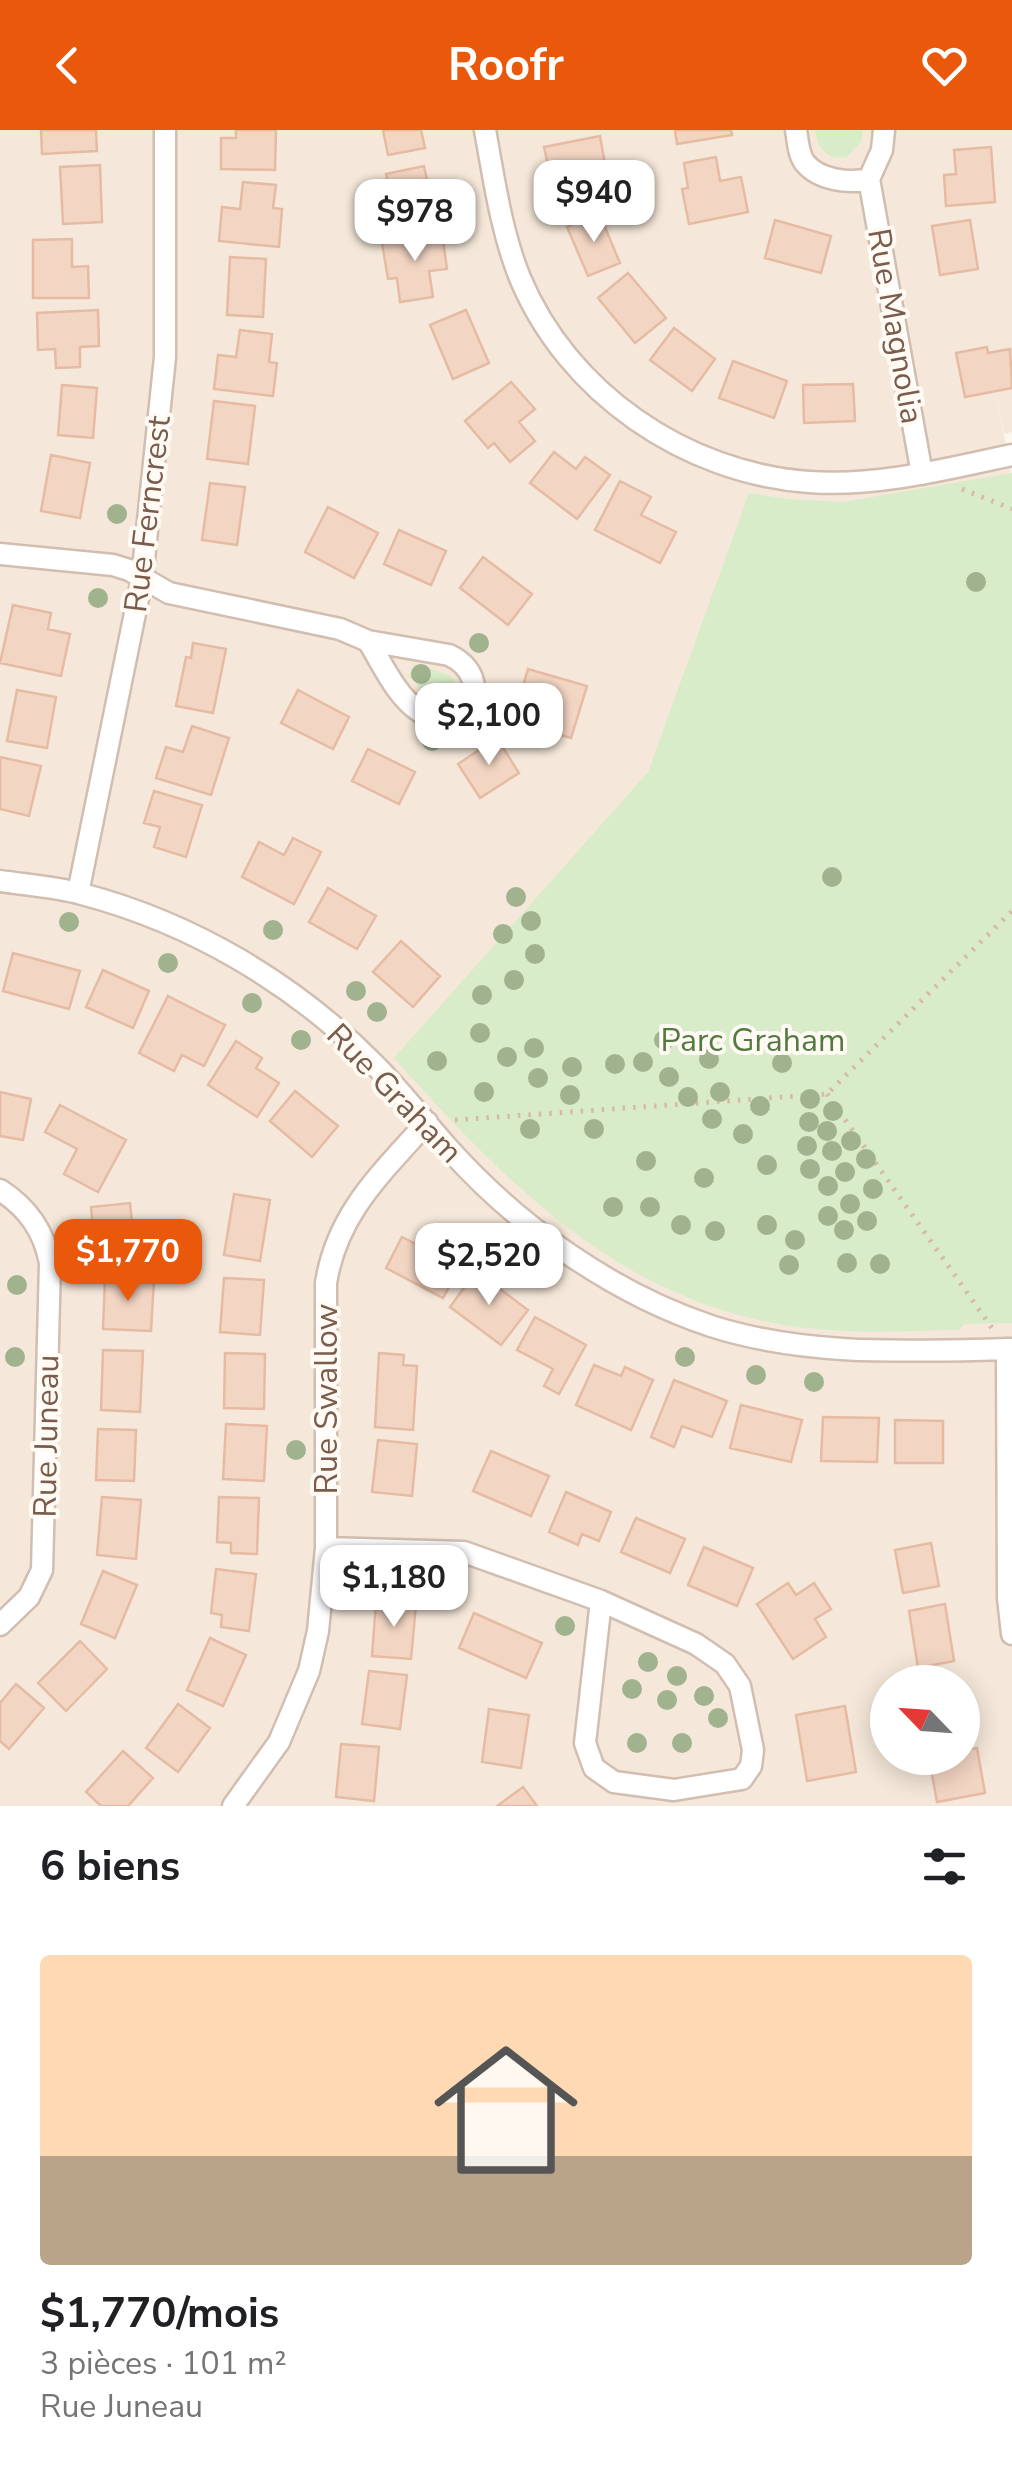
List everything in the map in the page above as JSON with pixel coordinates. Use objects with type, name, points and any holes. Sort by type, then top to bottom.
[{"type":"street","name":"Rue Ferncrest","points":[[78,893],[142,579],[166,358],[165,130]]},
{"type":"street","points":[[484,130],[510,252],[533,307],[572,364],[635,420],[712,460],[763,476],[810,482],[922,474],[1012,456]]},
{"type":"street","points":[[796,130],[801,154],[810,168],[845,182],[869,179]]},
{"type":"street","name":"Rue Magnolia","points":[[884,130],[882,150],[869,179],[922,474]]},
{"type":"street","points":[[0,554],[112,566],[169,593],[448,655],[460,661],[474,682],[469,707],[459,716],[446,719],[421,712],[399,690],[368,640]]},
{"type":"street","name":"Rue Graham","points":[[0,881],[78,893],[160,919],[231,954],[269,978],[343,1035],[484,1184],[562,1248],[606,1278],[711,1326],[771,1341],[820,1348],[1010,1349]]},
{"type":"street","name":"Rue Swallow","points":[[233,1806],[279,1742],[309,1671],[318,1630],[326,1548],[326,1282],[330,1256],[349,1214],[427,1122]]},
{"type":"street","name":"Rue Juneau","points":[[0,1190],[16,1200],[40,1229],[50,1264],[42,1570],[29,1597],[0,1625]]},
{"type":"street","points":[[1010,1349],[1008,1598],[1012,1634]]},
{"type":"street","points":[[326,1548],[464,1552],[600,1601],[696,1644],[725,1664],[740,1686],[752,1750],[750,1766],[742,1779],[674,1790],[614,1782],[594,1768],[585,1743],[600,1601]]},
{"type":"path","points":[[922,474],[1012,510]]},
{"type":"path","points":[[427,1122],[827,1094],[1012,911]]},
{"type":"path","points":[[827,1094],[1010,1349]]},
{"type":"shaded area","points":[[0,130],[1012,130],[1012,432],[1004,434],[976,296],[1012,476],[1012,1806],[0,1806]]},
{"type":"green space","points":[[815,130],[862,130],[862,141],[847,157],[834,157],[821,148]]},
{"type":"green space","name":"Parc Graham","points":[[1012,473],[1012,1323],[965,1324],[958,1330],[825,1330],[741,1316],[681,1295],[626,1267],[527,1194],[394,1058],[648,772],[749,493],[843,502]]},
{"type":"green space","points":[[414,664],[450,675],[458,686],[454,698],[443,703],[429,697],[409,676]]},
{"type":"building","points":[[41,130],[96,130],[97,151],[42,154]]},
{"type":"building","points":[[236,130],[276,130],[275,170],[221,169],[221,138],[236,138]]},
{"type":"building","points":[[383,130],[421,130],[425,148],[388,155]]},
{"type":"building","points":[[675,130],[731,130],[732,135],[677,144]]},
{"type":"building","points":[[600,136],[610,193],[574,200],[569,175],[551,179],[544,147]]},
{"type":"building","points":[[991,147],[995,202],[946,206],[944,175],[956,174],[954,150]]},
{"type":"building","points":[[716,157],[720,181],[741,177],[748,212],[689,224],[682,189],[688,188],[684,163]]},
{"type":"building","points":[[100,165],[102,222],[63,224],[60,167]]},
{"type":"building","points":[[424,166],[436,221],[398,230],[386,174]]},
{"type":"building","points":[[243,182],[276,185],[273,208],[282,209],[279,247],[219,241],[222,207],[240,209]]},
{"type":"building","points":[[599,213],[620,263],[588,276],[567,227]]},
{"type":"building","points":[[775,220],[831,236],[821,273],[765,258]]},
{"type":"building","points":[[970,220],[978,269],[940,275],[932,226]]},
{"type":"building","points":[[442,233],[447,269],[429,271],[433,297],[400,302],[397,278],[388,279],[382,243]]},
{"type":"building","points":[[72,239],[72,267],[88,266],[89,298],[33,298],[33,240]]},
{"type":"building","points":[[230,257],[266,259],[263,317],[227,315]]},
{"type":"building","points":[[628,273],[666,318],[635,343],[598,298]]},
{"type":"building","points":[[98,310],[99,346],[80,347],[80,367],[56,368],[55,349],[38,350],[37,313]]},
{"type":"building","points":[[466,310],[489,363],[453,379],[430,325]]},
{"type":"building","points":[[674,328],[715,359],[692,391],[650,360]]},
{"type":"building","points":[[240,330],[272,334],[269,362],[277,363],[273,396],[214,389],[218,355],[236,357]]},
{"type":"building","points":[[987,347],[988,353],[1010,349],[1012,388],[965,397],[956,353]]},
{"type":"building","points":[[733,361],[787,381],[774,418],[719,398]]},
{"type":"building","points":[[511,382],[535,409],[519,422],[535,441],[510,462],[494,443],[488,448],[465,421]]},
{"type":"building","points":[[853,384],[855,421],[804,423],[803,385]]},
{"type":"building","points":[[62,385],[97,388],[93,438],[58,435]]},
{"type":"building","points":[[214,401],[255,406],[248,464],[207,459]]},
{"type":"building","points":[[554,452],[576,469],[585,457],[610,475],[577,519],[530,483]]},
{"type":"building","points":[[51,455],[90,463],[80,518],[41,511]]},
{"type":"building","points":[[620,481],[651,497],[641,515],[676,532],[660,563],[595,530]]},
{"type":"building","points":[[210,483],[245,487],[237,545],[202,540]]},
{"type":"building","points":[[328,507],[378,533],[354,578],[305,552]]},
{"type":"building","points":[[399,530],[446,551],[431,585],[384,564]]},
{"type":"building","points":[[483,557],[532,594],[508,625],[460,588]]},
{"type":"building","points":[[13,605],[51,613],[48,629],[70,634],[61,676],[0,663]]},
{"type":"building","points":[[193,643],[226,649],[213,713],[176,706],[186,657],[191,658]]},
{"type":"building","points":[[528,669],[587,686],[571,738],[535,728],[543,700],[521,693]]},
{"type":"building","points":[[17,690],[56,697],[47,748],[7,741]]},
{"type":"building","points":[[298,690],[349,717],[333,749],[281,723]]},
{"type":"building","points":[[192,726],[229,738],[211,795],[156,778],[166,747],[183,752]]},
{"type":"building","points":[[497,738],[519,773],[480,798],[458,764]]},
{"type":"building","points":[[368,749],[415,772],[399,804],[352,781]]},
{"type":"building","points":[[0,757],[41,766],[29,816],[0,809]]},
{"type":"building","points":[[154,791],[202,805],[186,857],[154,847],[160,827],[144,823]]},
{"type":"building","points":[[293,838],[321,852],[294,904],[242,877],[259,842],[284,855]]},
{"type":"building","points":[[328,888],[376,916],[357,949],[309,922]]},
{"type":"building","points":[[401,941],[440,976],[413,1007],[373,972]]},
{"type":"building","points":[[13,953],[80,971],[69,1009],[3,991]]},
{"type":"building","points":[[103,970],[149,991],[133,1028],[86,1007]]},
{"type":"building","points":[[168,996],[225,1025],[204,1066],[182,1055],[174,1071],[139,1053]]},
{"type":"building","points":[[236,1041],[262,1058],[256,1068],[279,1083],[257,1117],[208,1085]]},
{"type":"building","points":[[295,1091],[338,1126],[312,1157],[270,1121]]},
{"type":"building","points":[[0,1092],[31,1099],[23,1140],[0,1136]]},
{"type":"building","points":[[60,1105],[126,1140],[98,1192],[64,1174],[77,1149],[45,1132]]},
{"type":"building","points":[[234,1194],[270,1200],[260,1261],[224,1255]]},
{"type":"building","points":[[130,1203],[135,1254],[96,1258],[91,1207]]},
{"type":"building","points":[[402,1237],[460,1267],[443,1298],[386,1268]]},
{"type":"building","points":[[476,1271],[528,1310],[501,1345],[450,1307]]},
{"type":"building","points":[[105,1278],[154,1280],[151,1331],[103,1329]]},
{"type":"building","points":[[224,1278],[264,1280],[260,1335],[220,1332]]},
{"type":"building","points":[[535,1317],[586,1345],[559,1394],[544,1386],[553,1369],[517,1350]]},
{"type":"building","points":[[103,1350],[143,1351],[140,1412],[101,1410]]},
{"type":"building","points":[[225,1353],[265,1354],[264,1409],[224,1408]]},
{"type":"building","points":[[379,1353],[404,1355],[403,1365],[417,1366],[413,1430],[375,1427]]},
{"type":"building","points":[[594,1365],[621,1376],[625,1367],[653,1380],[631,1430],[576,1405]]},
{"type":"building","points":[[674,1380],[727,1401],[712,1437],[682,1426],[674,1447],[651,1437]]},
{"type":"building","points":[[741,1405],[802,1420],[791,1462],[730,1448]]},
{"type":"building","points":[[823,1417],[879,1418],[877,1462],[821,1461]]},
{"type":"building","points":[[895,1420],[943,1421],[943,1463],[895,1463]]},
{"type":"building","points":[[226,1424],[267,1426],[264,1481],[223,1479]]},
{"type":"building","points":[[98,1429],[136,1430],[134,1481],[96,1480]]},
{"type":"building","points":[[378,1440],[417,1444],[412,1496],[372,1492]]},
{"type":"building","points":[[491,1451],[549,1476],[531,1516],[473,1491]]},
{"type":"building","points":[[566,1492],[611,1512],[599,1541],[582,1534],[578,1545],[549,1532]]},
{"type":"building","points":[[102,1497],[141,1500],[136,1559],[97,1555]]},
{"type":"building","points":[[219,1497],[259,1498],[257,1554],[231,1553],[231,1543],[217,1542]]},
{"type":"building","points":[[636,1518],[685,1539],[670,1573],[621,1552]]},
{"type":"building","points":[[931,1543],[939,1586],[903,1593],[895,1550]]},
{"type":"building","points":[[704,1547],[753,1568],[737,1606],[688,1585]]},
{"type":"building","points":[[216,1569],[256,1574],[249,1631],[221,1627],[222,1615],[211,1613]]},
{"type":"building","points":[[103,1571],[137,1585],[115,1638],[81,1624]]},
{"type":"building","points":[[788,1583],[796,1595],[814,1583],[831,1609],[815,1619],[826,1637],[793,1659],[757,1604]]},
{"type":"building","points":[[376,1602],[416,1605],[411,1659],[372,1656]]},
{"type":"building","points":[[945,1604],[954,1661],[918,1665],[909,1611]]},
{"type":"building","points":[[474,1613],[542,1643],[526,1678],[459,1648]]},
{"type":"building","points":[[210,1638],[246,1655],[223,1706],[187,1690]]},
{"type":"building","points":[[80,1641],[107,1669],[66,1711],[38,1683]]},
{"type":"building","points":[[369,1671],[407,1675],[400,1729],[362,1724]]},
{"type":"building","points":[[16,1684],[44,1708],[9,1749],[0,1741],[0,1703]]},
{"type":"building","points":[[178,1704],[210,1728],[178,1772],[146,1748]]},
{"type":"building","points":[[845,1706],[856,1772],[807,1781],[796,1715]]},
{"type":"building","points":[[489,1709],[529,1715],[521,1768],[482,1762]]},
{"type":"building","points":[[341,1744],[379,1747],[374,1801],[336,1797]]},
{"type":"building","points":[[123,1751],[153,1778],[128,1806],[101,1806],[86,1792]]},
{"type":"building","points":[[980,1765],[985,1793],[937,1802],[932,1775],[980,1775]]},
{"type":"building","points":[[523,1787],[537,1806],[497,1806]]}]
